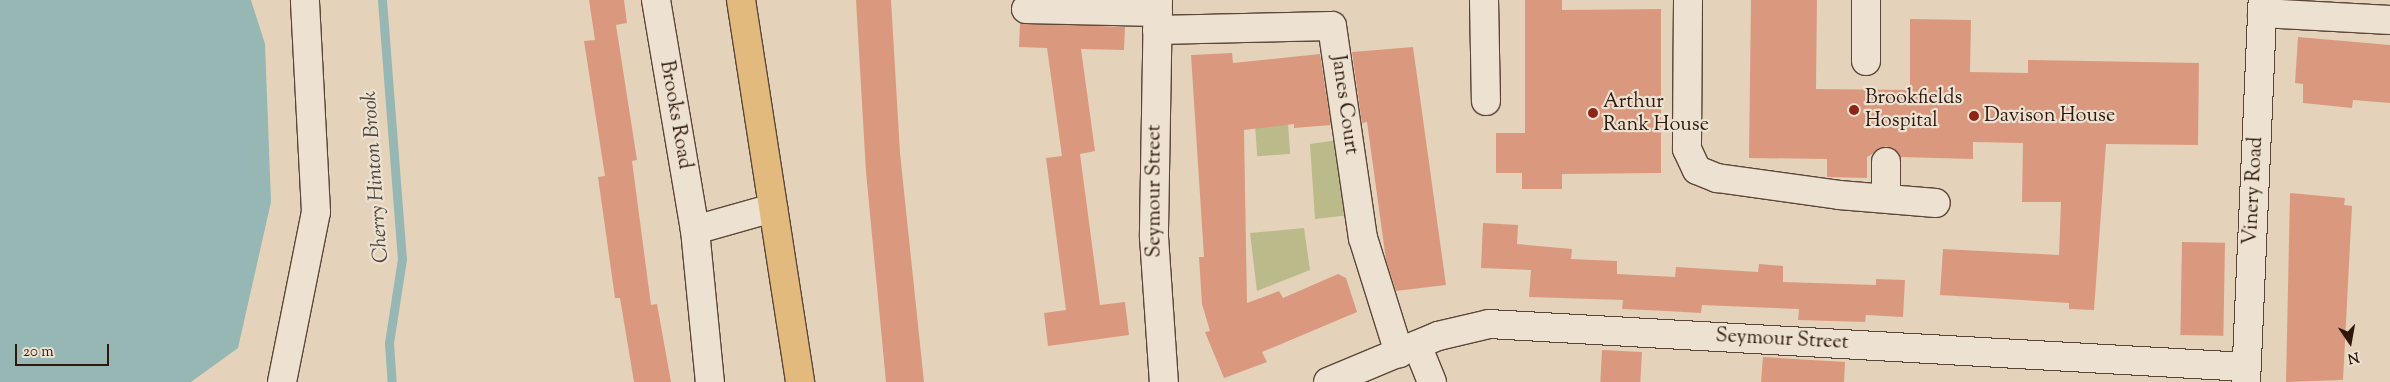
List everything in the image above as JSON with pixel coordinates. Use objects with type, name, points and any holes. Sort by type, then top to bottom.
[{"type":"main road","points":[[741,0],[800,382]]},
{"type":"street","points":[[282,382],[316,212],[305,0]]},
{"type":"street","name":"Brooks Road","points":[[656,0],[695,230],[710,382]]},
{"type":"street","points":[[1484,0],[1486,101]]},
{"type":"street","points":[[1688,0],[1687,149],[1697,170],[1717,178],[1936,203]]},
{"type":"street","points":[[1866,0],[1866,61]]},
{"type":"street","points":[[2263,6],[2390,20]]},
{"type":"street","name":"Vinery Road","points":[[2246,375],[2263,6]]},
{"type":"street","points":[[1026,8],[1158,14]]},
{"type":"street","name":"Seymour Street","points":[[1158,14],[1154,238],[1164,382]]},
{"type":"street","name":"Janes Court","points":[[1158,14],[1332,26],[1362,238],[1408,349]]},
{"type":"street","points":[[1886,162],[1886,198]]},
{"type":"street","points":[[695,230],[773,208]]},
{"type":"street","name":"Seymour Street","points":[[1328,382],[1465,327],[1515,324],[2246,375]]},
{"type":"street","points":[[1408,349],[1432,382]]},
{"type":"shaded area","points":[[1287,109],[1290,154],[1257,156],[1254,111]]},
{"type":"shaded area","points":[[1338,140],[1350,215],[1315,219],[1310,144]]},
{"type":"shaded area","points":[[1304,228],[1310,270],[1257,291],[1250,233]]},
{"type":"water","points":[[0,0],[251,0],[265,44],[271,202],[238,348],[191,382],[0,382]]},
{"type":"building","points":[[589,0],[624,0],[627,23],[616,25],[637,160],[632,161],[651,305],[657,304],[671,382],[634,382],[620,298],[615,298],[598,177],[605,176],[584,41],[595,40]]},
{"type":"building","points":[[856,0],[891,0],[900,153],[924,382],[886,382],[866,172]]},
{"type":"building","name":"Arthur Rank House","points":[[1525,0],[1562,0],[1562,10],[1661,9],[1661,173],[1562,174],[1562,189],[1522,189],[1522,173],[1496,173],[1496,133],[1525,133]]},
{"type":"building","name":"Davison House","points":[[1751,0],[1817,0],[1816,89],[1910,90],[1910,19],[1971,20],[1970,72],[2028,73],[2028,60],[2199,63],[2198,145],[2106,144],[2094,310],[2069,309],[2069,303],[1940,295],[1943,249],[2059,255],[2061,202],[2022,202],[2023,143],[1973,142],[1973,159],[1900,157],[1886,146],[1867,157],[1867,178],[1827,177],[1827,159],[1749,158]]},
{"type":"building","points":[[1020,23],[1125,27],[1124,50],[1081,49],[1095,151],[1080,154],[1100,305],[1125,302],[1129,335],[1048,346],[1044,313],[1066,310],[1046,158],[1062,156],[1047,48],[1019,47]]},
{"type":"building","points":[[2298,37],[2390,45],[2390,103],[2353,100],[2352,108],[2303,103],[2303,84],[2295,83]]},
{"type":"building","points":[[1413,47],[1446,285],[1396,291],[1386,260],[1367,122],[1362,123],[1352,52]]},
{"type":"building","points":[[1232,53],[1233,63],[1320,54],[1331,125],[1294,128],[1294,124],[1244,130],[1247,303],[1279,291],[1283,298],[1338,274],[1346,278],[1357,312],[1262,352],[1267,362],[1224,378],[1205,332],[1210,331],[1202,304],[1199,257],[1204,257],[1191,55]]},
{"type":"building","points":[[2290,193],[2345,198],[2344,205],[2352,206],[2343,380],[2286,382]]},
{"type":"building","points":[[1483,223],[1518,225],[1517,244],[1572,249],[1571,259],[1617,261],[1617,274],[1675,277],[1676,267],[1758,272],[1759,264],[1783,266],[1783,282],[1876,285],[1876,279],[1905,280],[1903,317],[1866,315],[1865,322],[1798,320],[1799,309],[1702,305],[1701,313],[1622,309],[1623,300],[1529,297],[1531,270],[1481,268]]},
{"type":"building","points":[[2182,242],[2225,243],[2223,336],[2180,335]]},
{"type":"building","points":[[1602,350],[1642,352],[1640,382],[1600,382]]},
{"type":"building","points":[[1763,357],[1845,362],[1844,382],[1761,382]]},
{"type":"waterway","name":"Cherry Hinton Brook","points":[[382,0],[402,259],[389,343],[392,382]]},
{"type":"place","name":"Brookfields Hospital","points":[[1854,110]]},
{"type":"place","name":"Arthur Rank House","points":[[1593,113]]},
{"type":"place","name":"Davison House","points":[[1974,116]]}]
